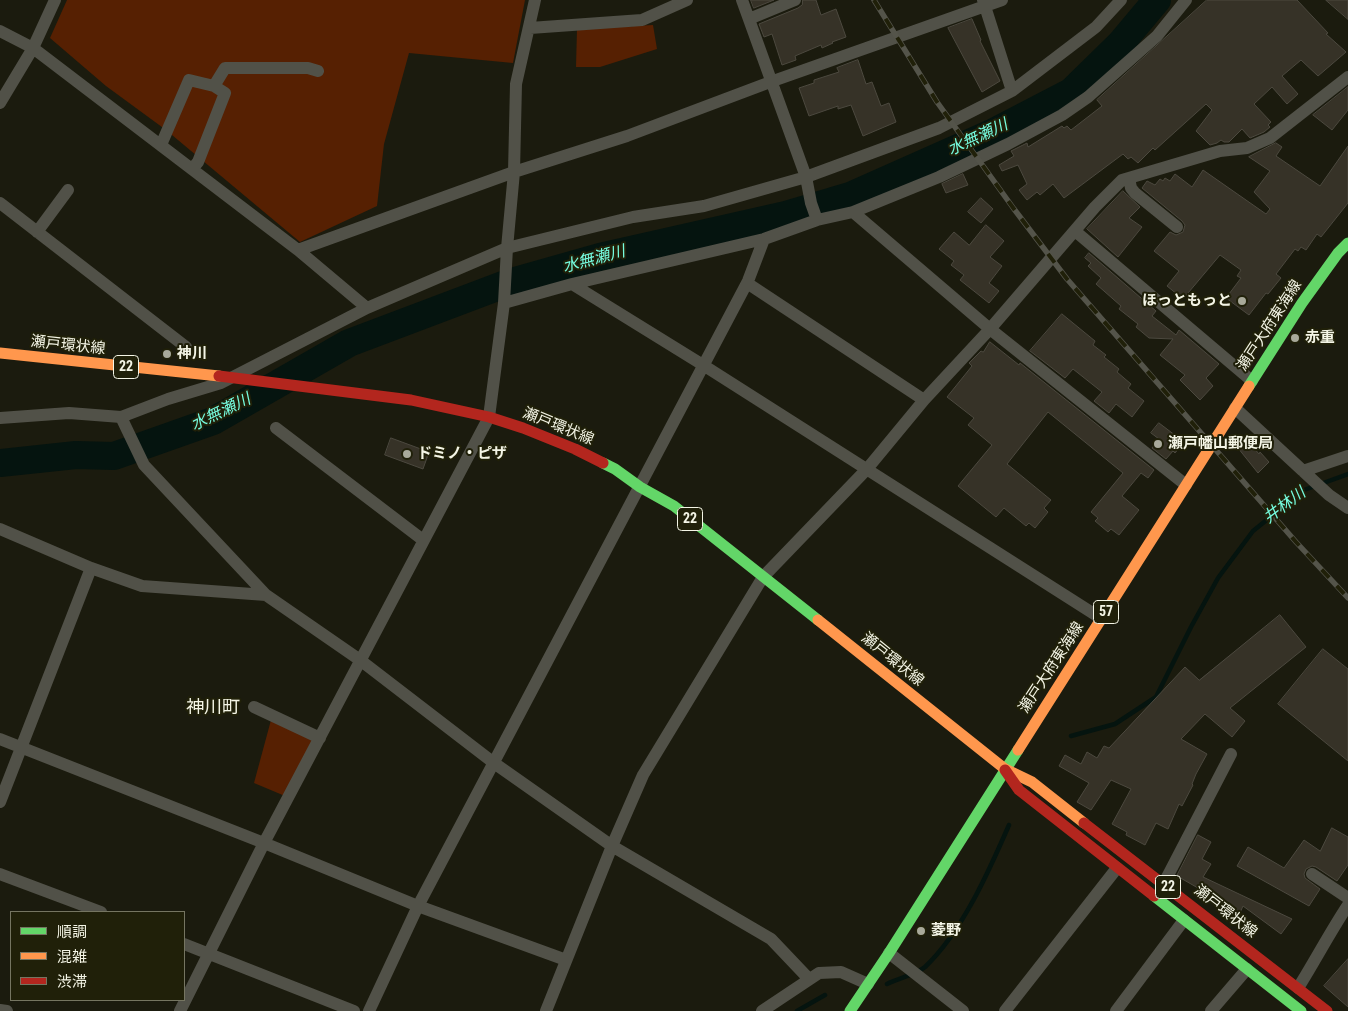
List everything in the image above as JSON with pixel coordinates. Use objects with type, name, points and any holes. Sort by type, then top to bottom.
[{"type":"main road","name":"瀬戸大府東海線","points":[[850,1011],[889,953],[1302,303],[1338,253],[1348,243]]},
{"type":"main road","name":"瀬戸環状線","points":[[0,353],[233,377],[411,400],[489,417],[575,449],[615,469],[640,487],[674,506],[763,578],[869,659],[1005,769],[1032,782],[1327,1011]]},
{"type":"main road","name":"瀬戸環状線","points":[[1005,769],[1018,790],[1301,1011]]},
{"type":"street","points":[[0,103],[33,48],[55,0]]},
{"type":"street","points":[[180,1011],[264,843],[489,417],[504,302],[514,172],[516,84],[535,0]]},
{"type":"street","points":[[530,28],[642,20],[687,0]]},
{"type":"street","points":[[742,0],[806,177],[811,203],[817,220]]},
{"type":"street","points":[[749,19],[796,0]]},
{"type":"street","points":[[298,250],[514,172],[627,136],[985,3],[1002,0]]},
{"type":"street","points":[[0,418],[69,414],[121,417],[168,399],[221,383],[367,308],[507,248],[633,217],[704,206],[806,177],[939,128],[1012,91],[1096,27],[1121,0]]},
{"type":"street","points":[[504,302],[764,239],[817,220],[853,212],[939,177],[1008,144],[1088,97],[1157,36],[1186,0]]},
{"type":"street","points":[[985,3],[1012,91]]},
{"type":"street","points":[[0,31],[33,48],[298,250],[367,308]]},
{"type":"street","points":[[214,86],[225,68],[308,68],[318,71]]},
{"type":"street","points":[[546,1011],[612,846],[643,775],[763,578],[867,469],[924,400],[1116,184],[1122,180],[1220,151],[1247,148],[1270,138],[1348,76]]},
{"type":"street","points":[[161,145],[189,80],[214,86],[225,93],[198,162],[192,169]]},
{"type":"street","points":[[1129,178],[1131,188],[1135,193],[1177,227]]},
{"type":"street","points":[[37,232],[68,190]]},
{"type":"street","points":[[0,203],[186,347]]},
{"type":"street","points":[[853,212],[990,328],[1186,486]]},
{"type":"street","points":[[1075,231],[1252,381]]},
{"type":"street","points":[[369,1011],[418,906],[747,283],[764,239]]},
{"type":"street","points":[[747,283],[924,400]]},
{"type":"street","points":[[572,284],[703,365],[1102,619]]},
{"type":"street","points":[[1235,408],[1329,495],[1348,508]]},
{"type":"street","points":[[121,417],[144,465],[266,594],[360,660],[494,763],[612,846],[772,940],[808,979]]},
{"type":"street","points":[[276,428],[423,540]]},
{"type":"street","points":[[1303,471],[1348,456]]},
{"type":"street","points":[[0,529],[91,568],[142,586],[266,594]]},
{"type":"street","points":[[0,802],[91,568]]},
{"type":"street","points":[[254,707],[320,738]]},
{"type":"street","points":[[0,739],[418,906],[566,960]]},
{"type":"street","points":[[1164,883],[1231,754]]},
{"type":"street","points":[[1005,1011],[1117,868]]},
{"type":"street","points":[[0,874],[98,911]]},
{"type":"street","points":[[1312,874],[1348,898]]},
{"type":"street","points":[[1298,988],[1348,904]]},
{"type":"street","points":[[1116,1011],[1184,920]]},
{"type":"street","points":[[185,944],[354,1011]]},
{"type":"street","points":[[889,953],[963,1011]]},
{"type":"street","points":[[1211,1011],[1247,969]]},
{"type":"street","points":[[762,1011],[819,973],[841,972],[868,984]]},
{"type":"street","points":[[0,1010],[7,1011]]},
{"type":"shaded area","points":[[67,0],[525,0],[513,63],[409,53],[384,144],[377,206],[300,242],[166,130],[106,86],[50,38]]},
{"type":"shaded area","points":[[653,25],[657,49],[600,67],[576,67],[577,29]]},
{"type":"shaded area","points":[[271,720],[313,739],[285,796],[254,783]]},
{"type":"building","points":[[751,0],[774,0],[754,8]]},
{"type":"building","points":[[803,0],[816,0],[821,15],[836,9],[846,37],[822,48],[821,45],[795,56],[796,60],[782,65],[772,34],[764,37],[759,24],[798,8],[802,5]]},
{"type":"building","points":[[1207,0],[1297,0],[1328,33],[1326,34],[1346,52],[1318,76],[1301,60],[1282,76],[1298,94],[1287,104],[1272,87],[1254,104],[1271,122],[1268,125],[1270,127],[1264,132],[1250,138],[1242,129],[1229,142],[1221,140],[1210,145],[1196,131],[1212,110],[1206,104],[1138,163],[1131,157],[1128,159],[1123,154],[1064,198],[1053,184],[1040,195],[1037,192],[1027,200],[1019,190],[1027,184],[1018,165],[1002,171],[999,165],[1014,156],[1011,151],[1027,143],[1028,147],[1062,126],[1064,128],[1067,126],[1071,130],[1102,106],[1097,100]]},
{"type":"building","points":[[1326,0],[1348,0],[1348,19]]},
{"type":"building","points":[[972,19],[980,41],[1000,81],[982,92],[948,28]]},
{"type":"building","points":[[858,60],[866,84],[872,82],[881,106],[889,103],[896,122],[863,136],[851,105],[838,109],[838,106],[809,116],[799,88],[814,83],[814,80],[839,72],[837,68]]},
{"type":"building","points":[[1348,87],[1348,110],[1332,130],[1313,115]]},
{"type":"building","points":[[1276,143],[1282,147],[1276,156],[1320,186],[1348,146],[1348,203],[1321,237],[1317,234],[1306,250],[1301,247],[1298,251],[1295,249],[1276,274],[1281,278],[1268,294],[1266,293],[1249,315],[1226,298],[1241,278],[1237,276],[1241,270],[1220,255],[1183,299],[1167,286],[1179,271],[1154,251],[1170,232],[1176,235],[1183,232],[1185,225],[1142,188],[1147,181],[1155,185],[1160,179],[1163,181],[1165,178],[1170,181],[1175,174],[1192,187],[1203,170],[1266,214],[1270,209],[1254,192],[1270,171],[1249,157]]},
{"type":"building","points":[[963,174],[968,185],[946,193],[942,184]]},
{"type":"building","points":[[1123,191],[1140,207],[1129,218],[1142,227],[1118,257],[1087,229]]},
{"type":"building","points":[[981,198],[993,209],[981,223],[968,212]]},
{"type":"building","points":[[986,225],[1004,241],[990,257],[1002,266],[989,283],[999,291],[989,303],[960,280],[964,275],[951,265],[954,261],[939,249],[954,232],[969,245]]},
{"type":"building","points":[[1089,253],[1156,311],[1152,316],[1176,335],[1179,330],[1219,364],[1206,378],[1213,386],[1200,400],[1180,380],[1185,375],[1160,355],[1173,339],[1149,338],[1136,327],[1138,324],[1119,309],[1121,306],[1096,284],[1101,278],[1088,266],[1091,263],[1085,258]]},
{"type":"building","points":[[1062,314],[1095,341],[1093,345],[1106,355],[1104,357],[1119,369],[1117,372],[1131,384],[1128,388],[1144,401],[1132,417],[1116,404],[1109,413],[1094,401],[1102,392],[1073,369],[1065,378],[1030,351]]},
{"type":"building","points":[[990,342],[1019,365],[1020,363],[1154,470],[1148,478],[1141,473],[1122,496],[1139,510],[1119,535],[1111,529],[1108,532],[1095,521],[1098,518],[1091,512],[1123,473],[1048,412],[1007,464],[1051,500],[1044,508],[1048,512],[1035,528],[1029,523],[1026,526],[1004,508],[996,517],[958,486],[992,445],[968,425],[974,418],[947,397],[972,366],[969,363],[981,351],[983,352]]},
{"type":"building","points":[[1159,423],[1184,442],[1175,453],[1173,451],[1166,459],[1152,448],[1159,439],[1151,433]]},
{"type":"building","name":"ドミノ・ピザ","points":[[391,438],[429,452],[423,469],[385,455]]},
{"type":"building","points":[[1247,440],[1269,462],[1258,473],[1238,448]]},
{"type":"building","points":[[1280,615],[1306,647],[1230,708],[1245,721],[1232,737],[1205,714],[1181,739],[1207,754],[1196,774],[1193,785],[1182,806],[1179,804],[1168,829],[1156,823],[1145,845],[1126,835],[1127,832],[1112,824],[1131,789],[1111,780],[1091,810],[1077,802],[1089,783],[1059,766],[1065,755],[1081,764],[1087,752],[1097,758],[1104,746],[1109,748],[1185,667],[1199,680]]},
{"type":"building","points":[[1323,649],[1348,669],[1348,761],[1278,704]]},
{"type":"building","points":[[1332,828],[1348,837],[1348,865],[1337,881],[1316,867],[1312,866],[1306,869],[1305,878],[1320,889],[1309,906],[1237,866],[1248,847],[1284,868],[1304,840],[1320,851]]},
{"type":"building","points":[[1198,835],[1211,842],[1202,859],[1211,864],[1203,877],[1292,919],[1281,934],[1243,906],[1239,915],[1209,900],[1212,896],[1177,876]]},
{"type":"building","points":[[1348,959],[1348,1007],[1324,986]]},
{"type":"waterway","name":"水無瀬川","points":[[0,463],[76,455],[114,456],[213,421],[349,343],[508,283],[600,257],[786,215],[850,196],[994,132],[1071,92],[1121,43],[1157,0]]},
{"type":"waterway","name":"井林川","points":[[1071,736],[1115,724],[1156,697],[1218,578],[1253,531],[1304,490],[1348,474]]},
{"type":"waterway","points":[[887,984],[925,967],[951,937],[963,919],[993,862],[1009,825]]},
{"type":"waterway","points":[[797,1011],[825,995]]},
{"type":"railway","points":[[874,0],[937,102],[1067,279],[1296,542],[1348,598]]},
{"type":"traffic: fast","points":[[1249,386],[1302,303],[1338,253],[1348,243]]},
{"type":"traffic: fast","points":[[603,463],[674,506],[818,620]]},
{"type":"traffic: fast","points":[[850,1011],[1018,750]]},
{"type":"traffic: fast","points":[[1154,896],[1301,1011]]},
{"type":"traffic: slow","points":[[0,353],[219,376]]},
{"type":"traffic: slow","points":[[1018,750],[1249,386]]},
{"type":"traffic: slow","points":[[818,620],[1005,769],[1032,782],[1084,823]]},
{"type":"traffic: jam","points":[[219,376],[411,400],[489,417],[523,428],[575,449],[603,463]]},
{"type":"traffic: jam","points":[[1005,770],[1019,790],[1154,896]]},
{"type":"traffic: jam","points":[[1084,823],[1327,1011]]},
{"type":"place","name":"ほっともっと","points":[[1242,301]]},
{"type":"place","name":"赤重","points":[[1295,338]]},
{"type":"place","name":"神川","points":[[167,354]]},
{"type":"place","name":"瀬戸幡山郵便局","points":[[1158,444]]},
{"type":"place","name":"ドミノ・ピザ","points":[[407,454]]},
{"type":"place","name":"菱野","points":[[921,931]]},
{"type":"district","name":"神川町","points":[[213,708]]}]
